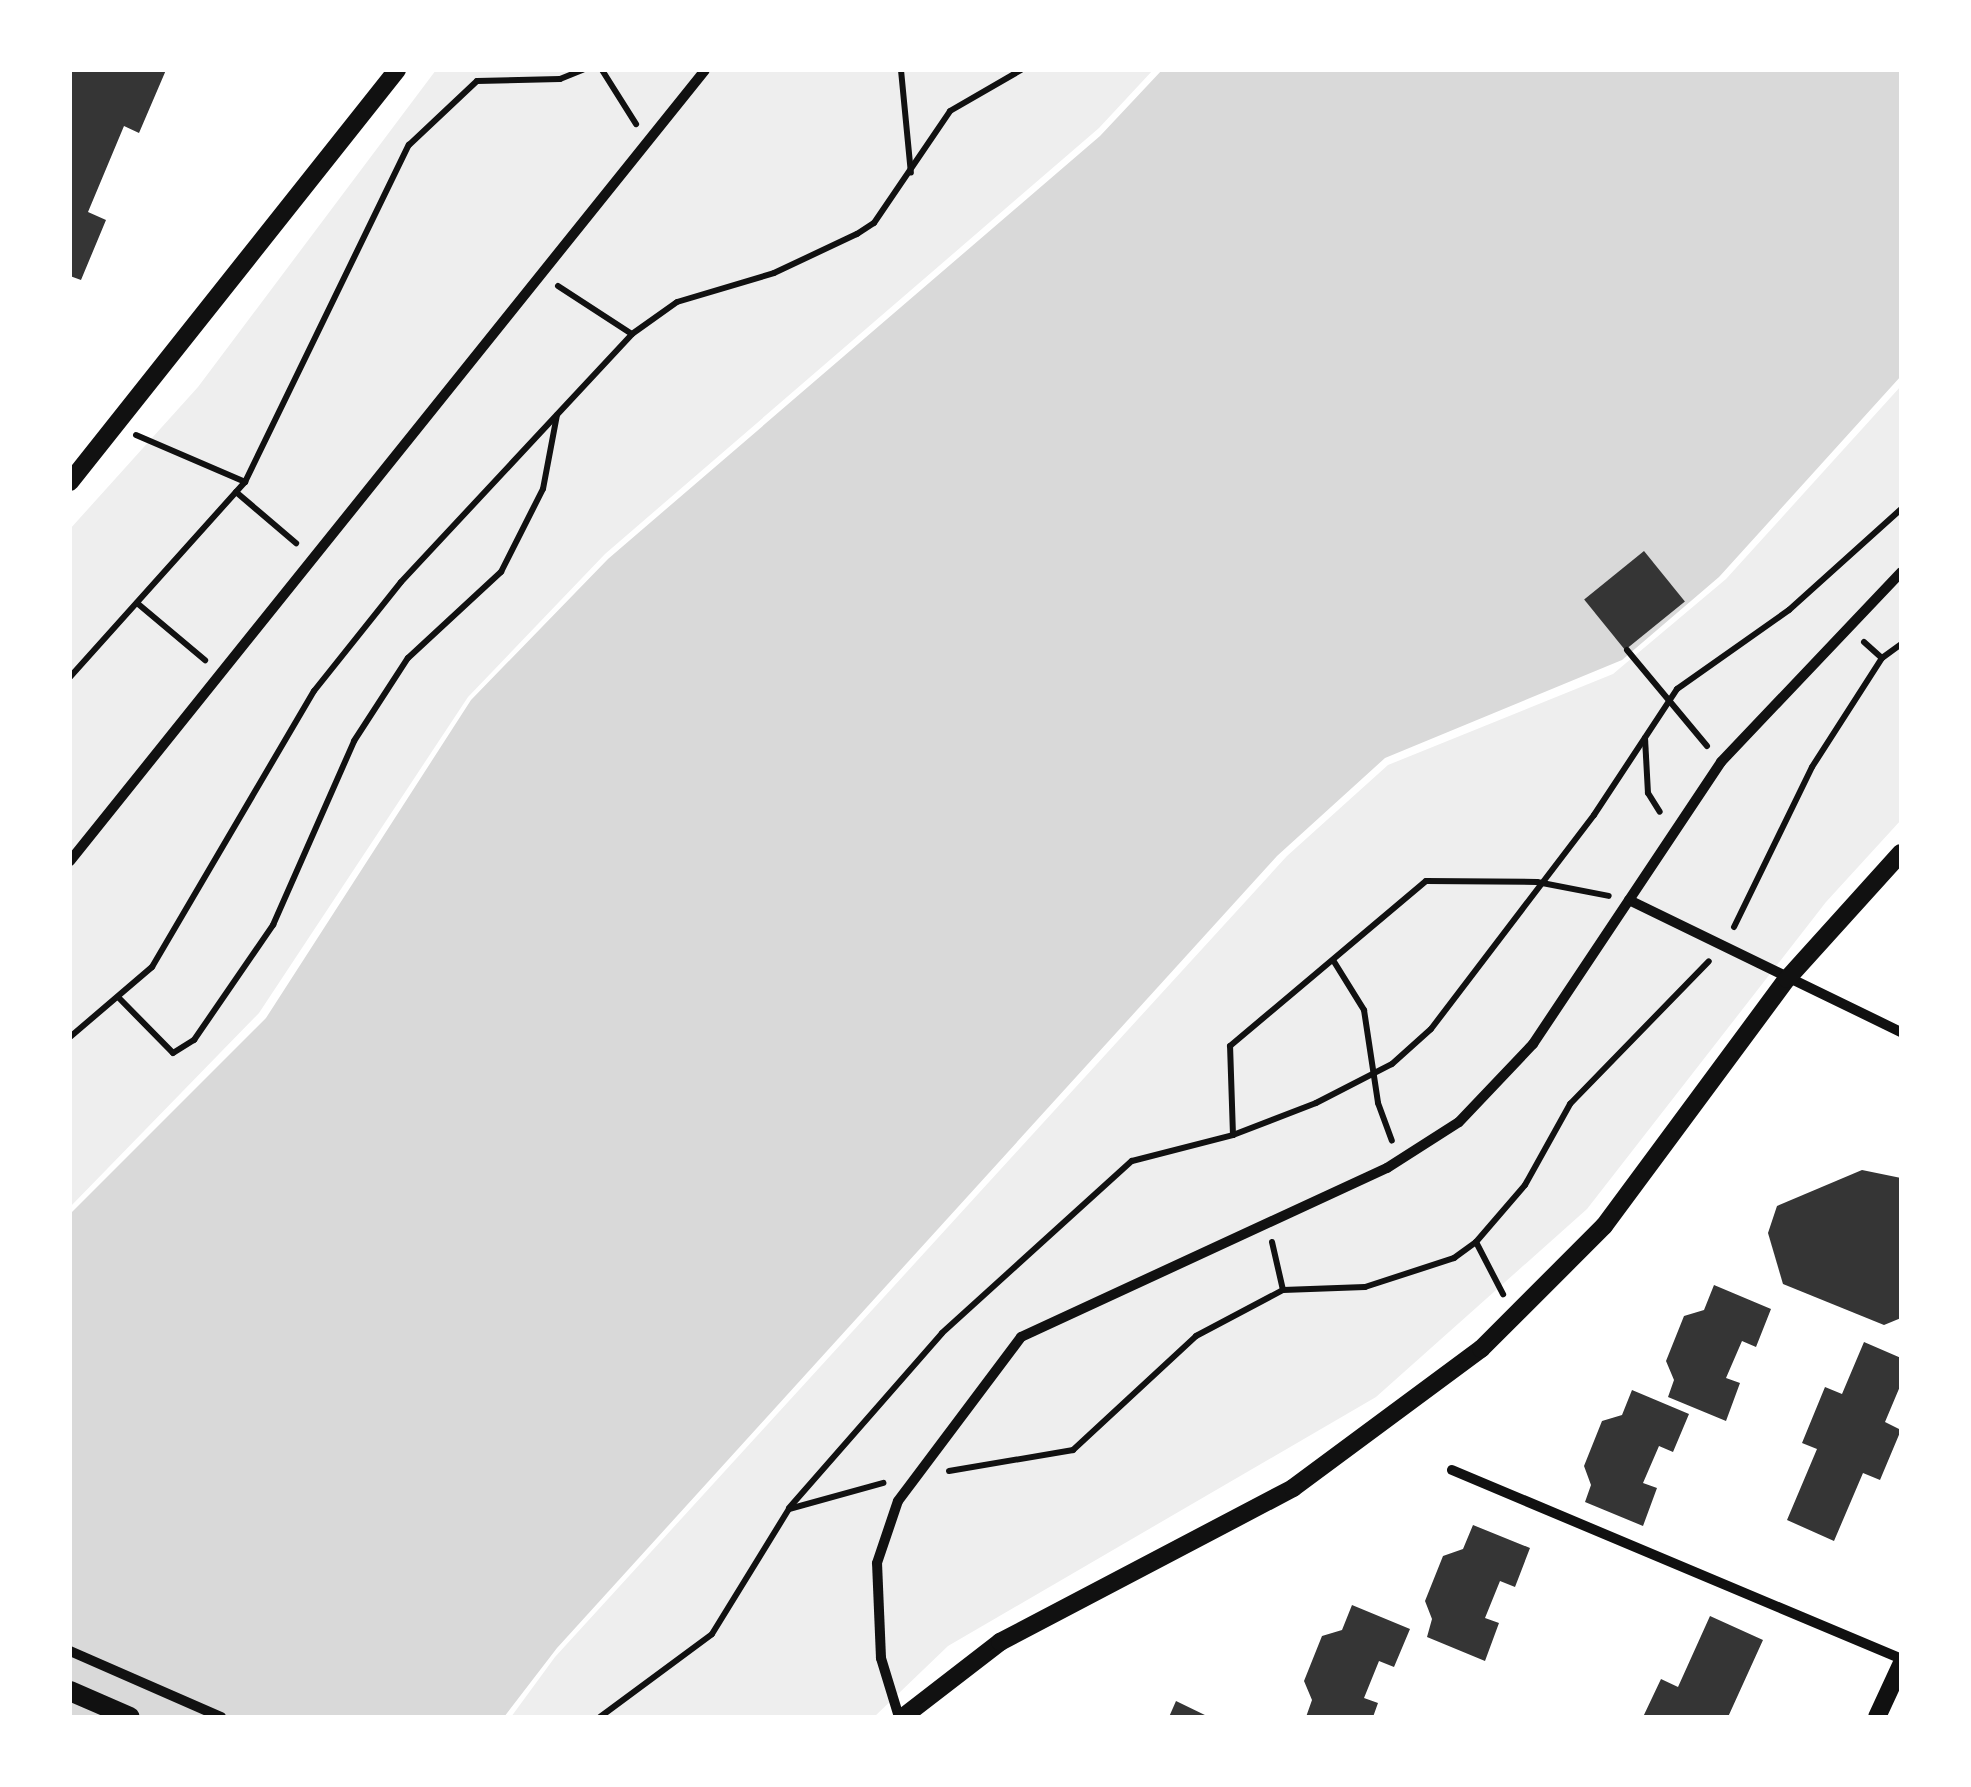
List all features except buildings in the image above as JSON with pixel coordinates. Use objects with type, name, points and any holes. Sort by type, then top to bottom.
[{"type":"main road","points":[[70,1691],[130,1717]]},
{"type":"street","points":[[70,482],[118,427],[397,70]]},
{"type":"street","points":[[70,861],[704,70]]},
{"type":"street","points":[[1901,572],[1721,762],[1671,828],[1630,900],[1532,1044],[1459,1122],[1398,1160],[1021,1336],[898,1501],[877,1563],[881,1658],[901,1717],[1000,1642],[1293,1488],[1480,1349],[1604,1226],[1786,979],[1901,853]]},
{"type":"street","points":[[1630,900],[1901,1032]]},
{"type":"street","points":[[1452,1470],[1901,1662],[1877,1717]]},
{"type":"street","points":[[70,1651],[220,1717]]},
{"type":"path","points":[[70,677],[246,482],[409,145],[477,81],[560,79],[582,70]]},
{"type":"path","points":[[602,70],[648,140]]},
{"type":"path","points":[[901,70],[911,172]]},
{"type":"path","points":[[70,1036],[152,967],[314,691],[401,582],[632,334],[677,302],[774,273],[857,234],[911,172],[950,111],[1021,70]]},
{"type":"path","points":[[540,274],[632,334]]},
{"type":"path","points":[[119,998],[174,1052],[194,1040],[273,926],[354,741],[408,658],[502,572],[543,490],[557,414]]},
{"type":"path","points":[[118,427],[246,482]]},
{"type":"path","points":[[236,492],[313,558]]},
{"type":"path","points":[[600,1717],[712,1634],[789,1509],[942,1333],[1132,1161],[1232,1135],[1377,1072],[1431,1029],[1537,882],[1594,815],[1677,689],[1789,610],[1901,509]]},
{"type":"path","points":[[137,603],[220,673]]},
{"type":"path","points":[[1627,650],[1710,749]]},
{"type":"path","points":[[1645,737],[1648,793],[1671,828]]},
{"type":"path","points":[[1232,1135],[1230,1046],[1426,881],[1537,882],[1630,900]]},
{"type":"path","points":[[1333,960],[1364,1010],[1377,1072],[1378,1103],[1398,1160]]},
{"type":"path","points":[[1266,1219],[1283,1290]]},
{"type":"path","points":[[1476,1242],[1514,1316]]},
{"type":"path","points":[[789,1509],[919,1473]]},
{"type":"shaded area","points":[[436,70],[1153,70],[1099,128],[605,554],[468,697],[259,1013],[70,1207],[70,529],[198,387]]},
{"type":"shaded area","points":[[1162,70],[1901,70],[1901,376],[1719,577],[1622,660],[1385,758],[1277,856],[557,1648],[504,1717],[70,1717],[70,1214],[266,1018],[471,700],[608,559],[1100,136]]},
{"type":"shaded area","points":[[1901,386],[1901,820],[1826,902],[1587,1209],[1376,1397],[948,1646],[874,1717],[511,1717],[555,1657],[1287,856],[1388,765],[1613,674],[1726,579]]}]
